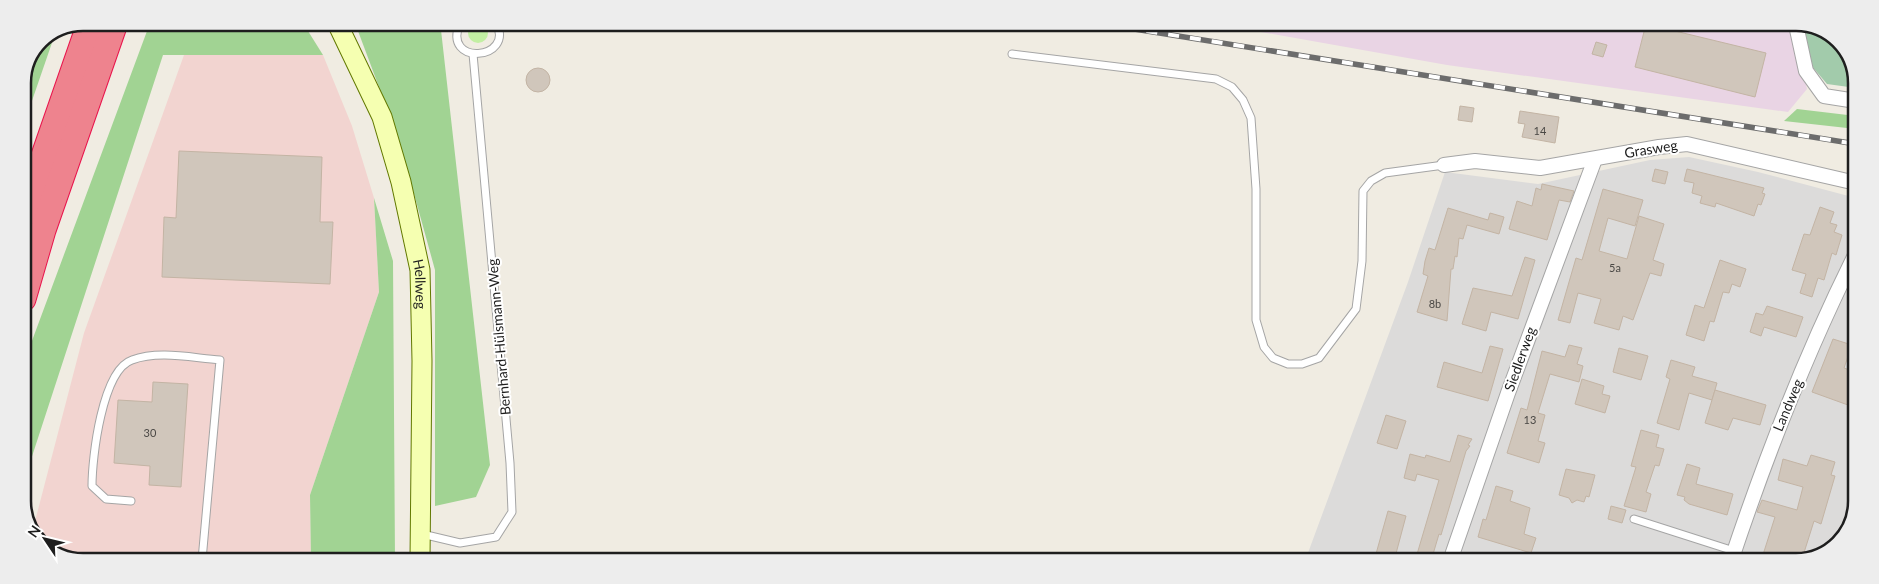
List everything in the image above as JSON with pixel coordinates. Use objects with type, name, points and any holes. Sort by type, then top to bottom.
[{"type":"highway","points":[[31,190],[87,31]]},
{"type":"highway","points":[[31,271],[43,230],[112,31]]},
{"type":"street","name":"Hellweg","points":[[341,31],[382,117],[401,182],[420,270],[422,361],[420,553]]},
{"type":"street","points":[[1797,31],[1806,72],[1824,96],[1848,100]]},
{"type":"street","name":"Grasweg","points":[[1444,165],[1475,161],[1540,168],[1686,144],[1848,181]]},
{"type":"street","name":"Siedlerweg","points":[[1453,553],[1508,393],[1595,159]]},
{"type":"street","name":"Landweg","points":[[1733,553],[1768,452],[1831,304],[1848,269]]},
{"type":"lane","points":[[456,31],[458,41],[463,50],[473,54],[485,54],[494,47],[499,36],[498,31]]},
{"type":"lane","name":"Bernhard-Hülsmann-Weg","points":[[420,533],[460,543],[496,537],[512,512],[510,463],[473,54]]},
{"type":"lane","points":[[1012,54],[1216,79],[1232,87],[1243,100],[1251,118],[1256,188],[1256,320],[1264,348],[1273,358],[1288,364],[1302,364],[1319,358],[1356,309],[1362,261],[1363,191],[1371,181],[1386,173],[1444,165]]},
{"type":"lane","points":[[131,502],[106,499],[92,486],[92,470],[105,395],[117,373],[130,360],[155,355],[220,360],[203,553]]},
{"type":"lane","points":[[1634,519],[1724,553]]},
{"type":"shaded area","points":[[1255,31],[1794,31],[1807,89],[1788,112],[1447,65]]},
{"type":"shaded area","points":[[184,55],[323,55],[352,126],[374,198],[379,292],[310,495],[311,553],[83,553],[70,551],[49,540],[35,521],[84,333]]},
{"type":"shaded area","points":[[1689,157],[1758,172],[1848,196],[1848,501],[1844,521],[1839,530],[1819,547],[1796,553],[1308,553],[1408,282],[1445,172],[1538,184],[1650,160]]},
{"type":"green space","points":[[147,31],[308,31],[323,55],[163,55],[31,459],[31,343]]},
{"type":"green space","points":[[358,31],[441,31],[490,465],[476,497],[435,506],[435,270],[400,143]]},
{"type":"green space","points":[[468,31],[488,31],[485,40],[478,43],[471,40],[468,33]]},
{"type":"green space","points":[[1794,31],[1816,35],[1825,40],[1841,57],[1847,73],[1848,87],[1827,84],[1799,51]]},
{"type":"green space","points":[[52,42],[31,104],[31,83],[35,63],[40,54]]},
{"type":"green space","points":[[1797,109],[1848,115],[1848,128],[1784,121]]},
{"type":"green space","points":[[374,198],[393,261],[395,553],[311,553],[310,495],[379,292]]},
{"type":"building","points":[[1644,31],[1675,31],[1766,53],[1755,97],[1635,67]]},
{"type":"building","points":[[1596,42],[1607,45],[1603,57],[1592,54]]},
{"type":"building","points":[[538,68],[543,69],[549,75],[549,85],[543,91],[538,92],[533,91],[527,85],[526,80],[527,75],[533,69]]},
{"type":"building","points":[[1460,106],[1474,108],[1472,122],[1458,120]]},
{"type":"building","points":[[1520,111],[1559,117],[1555,143],[1522,137],[1525,124],[1518,123]]},
{"type":"building","points":[[179,151],[322,157],[320,222],[333,222],[330,284],[162,277],[164,217],[176,218]]},
{"type":"building","points":[[1655,169],[1668,172],[1665,184],[1652,181]]},
{"type":"building","points":[[1687,169],[1764,188],[1762,193],[1765,194],[1761,205],[1758,204],[1754,216],[1716,203],[1715,207],[1700,203],[1702,196],[1692,193],[1694,183],[1684,181]]},
{"type":"building","points":[[1542,184],[1574,191],[1570,202],[1559,200],[1547,240],[1509,229],[1517,201],[1532,206],[1536,188],[1541,190]]},
{"type":"building","points":[[1603,189],[1643,200],[1635,226],[1608,218],[1599,251],[1627,259],[1639,216],[1664,224],[1653,260],[1664,264],[1661,276],[1650,273],[1633,320],[1623,316],[1619,330],[1594,323],[1601,299],[1578,293],[1570,323],[1558,320],[1576,258],[1582,260]]},
{"type":"building","points":[[1820,207],[1834,212],[1830,223],[1837,225],[1834,232],[1842,235],[1836,255],[1832,253],[1824,280],[1818,278],[1812,297],[1800,293],[1806,274],[1792,270],[1804,234],[1810,235]]},
{"type":"building","points":[[1448,208],[1488,220],[1490,213],[1504,217],[1499,234],[1467,225],[1463,239],[1459,238],[1457,257],[1455,256],[1453,269],[1451,269],[1447,321],[1417,312],[1428,276],[1423,274],[1425,261],[1429,248],[1435,250]]},
{"type":"building","points":[[1525,257],[1535,260],[1518,319],[1491,312],[1486,331],[1462,324],[1473,288],[1512,296]]},
{"type":"building","points":[[1720,260],[1746,269],[1740,287],[1732,284],[1729,293],[1723,292],[1714,322],[1710,321],[1704,341],[1686,335],[1695,305],[1704,308]]},
{"type":"building","points":[[1767,306],[1803,317],[1796,337],[1764,327],[1761,336],[1750,332],[1756,313],[1763,315]]},
{"type":"building","points":[[1833,339],[1848,344],[1848,356],[1844,368],[1848,369],[1848,405],[1812,392]]},
{"type":"building","points":[[1569,345],[1582,348],[1577,364],[1583,366],[1579,382],[1550,374],[1538,413],[1545,415],[1538,441],[1545,443],[1539,463],[1507,453],[1521,408],[1527,410],[1542,351],[1565,357]]},
{"type":"building","points":[[1490,346],[1503,349],[1488,401],[1437,387],[1444,362],[1482,373]]},
{"type":"building","points":[[1619,348],[1648,356],[1641,380],[1613,372]]},
{"type":"building","points":[[1671,360],[1695,367],[1692,376],[1717,383],[1712,400],[1689,393],[1679,430],[1657,423],[1670,379],[1666,377]]},
{"type":"building","points":[[1582,379],[1604,386],[1602,394],[1610,396],[1605,413],[1575,404]]},
{"type":"building","points":[[153,382],[188,384],[181,487],[149,485],[150,466],[114,463],[118,400],[152,402]]},
{"type":"building","points":[[1715,390],[1766,405],[1760,425],[1733,418],[1728,430],[1705,423]]},
{"type":"building","points":[[1386,415],[1406,421],[1397,449],[1377,443]]},
{"type":"building","points":[[1641,430],[1659,435],[1656,447],[1664,449],[1659,466],[1655,465],[1646,492],[1651,494],[1646,512],[1624,506],[1636,467],[1631,466]]},
{"type":"building","points":[[1458,435],[1472,439],[1468,445],[1470,446],[1466,451],[1441,535],[1439,534],[1433,553],[1417,553],[1439,480],[1417,474],[1415,481],[1404,478],[1410,454],[1425,458],[1426,455],[1450,462]]},
{"type":"building","points":[[1811,455],[1835,462],[1831,475],[1835,476],[1821,524],[1814,521],[1804,552],[1764,553],[1775,517],[1757,512],[1762,500],[1797,510],[1803,487],[1778,480],[1783,459],[1807,466]]},
{"type":"building","points":[[1687,464],[1700,468],[1696,484],[1733,494],[1727,515],[1689,504],[1684,500],[1685,497],[1677,495]]},
{"type":"building","points":[[1566,469],[1595,475],[1589,497],[1586,496],[1584,502],[1577,500],[1572,503],[1569,498],[1559,495]]},
{"type":"building","points":[[1496,486],[1513,491],[1510,501],[1530,508],[1524,534],[1536,538],[1531,553],[1478,537],[1483,519],[1486,520]]},
{"type":"building","points":[[1611,506],[1626,510],[1622,523],[1608,519]]},
{"type":"building","points":[[1388,511],[1406,516],[1396,553],[1376,553]]},
{"type":"railway","points":[[1147,31],[1848,143]]}]
